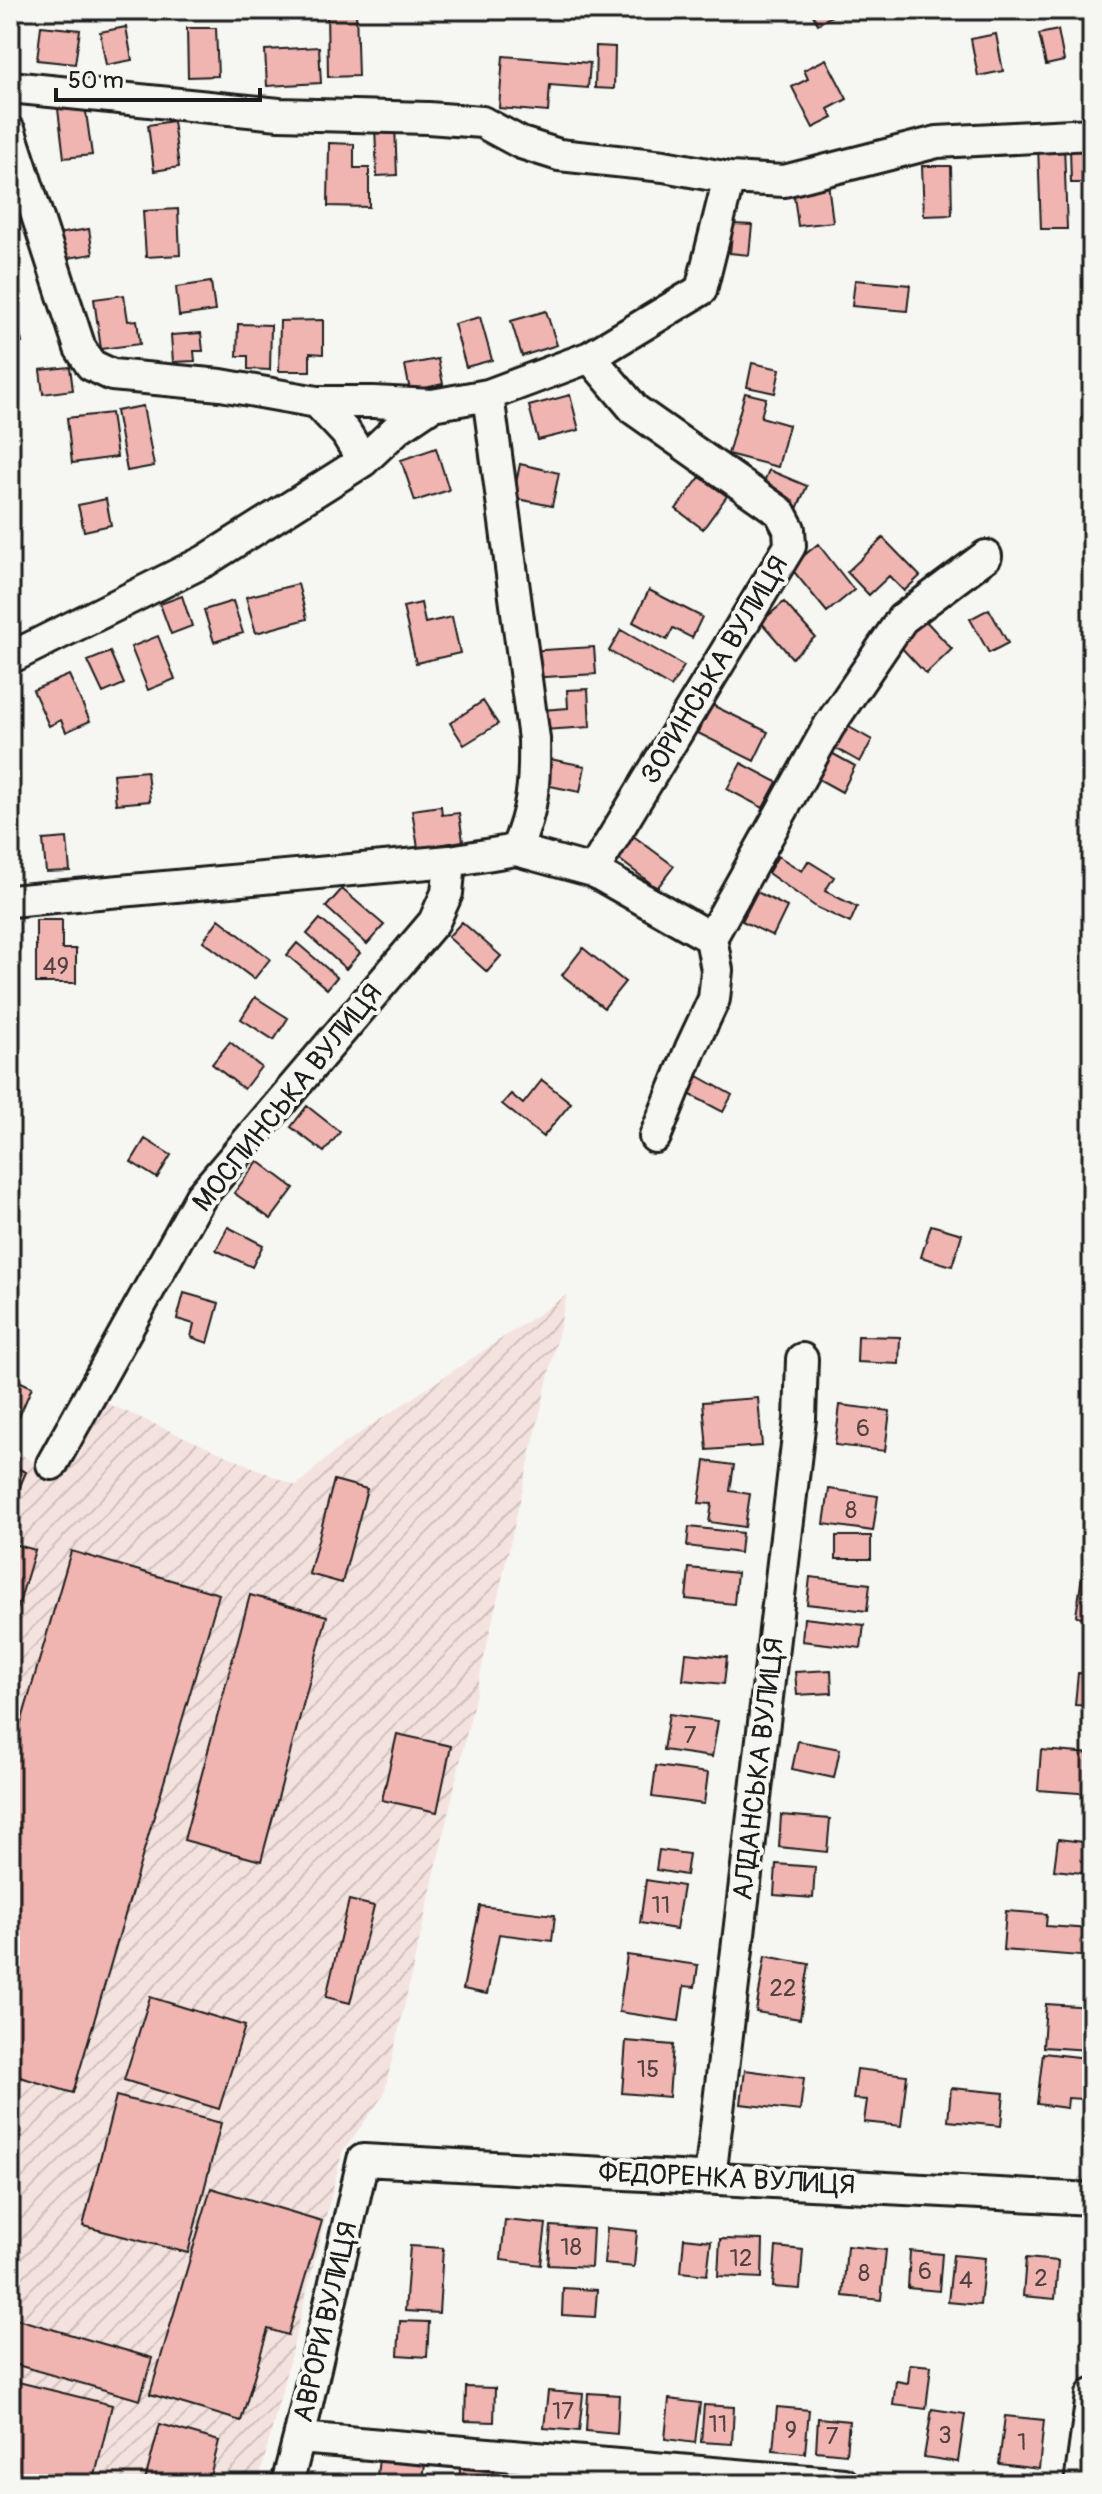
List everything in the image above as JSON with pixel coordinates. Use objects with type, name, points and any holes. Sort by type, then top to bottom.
[{"type":"street","points":[[10,87],[279,114],[482,122],[521,143],[559,155],[664,166],[729,178],[784,181],[937,142],[1092,134]]},
{"type":"street","points":[[10,132],[80,348],[91,365],[112,375],[221,385],[317,402],[432,405],[488,395],[590,357],[701,290],[729,178]]},
{"type":"street","name":"ЗОРИНСЬКА ВУЛИЦЯ","points":[[590,357],[635,410],[780,512],[789,529],[790,546],[593,871]]},
{"type":"street","points":[[488,395],[534,739],[535,785],[527,824],[516,850]]},
{"type":"street","points":[[317,402],[346,433],[363,461]]},
{"type":"street","points":[[10,658],[205,561],[363,461],[398,428],[432,405]]},
{"type":"street","points":[[655,1137],[714,999],[717,970],[711,938],[829,726],[902,619],[986,556]]},
{"type":"street","points":[[10,901],[450,861],[516,850],[593,871],[711,938]]},
{"type":"street","name":"МОСПИНСЬКА ВУЛИЦЯ","points":[[52,1464],[201,1196],[434,922],[447,893],[450,861]]},
{"type":"street","name":"АЛДАНСЬКА ВУЛИЦЯ","points":[[710,2178],[800,1419],[802,1359]]},
{"type":"street","name":"ФЕДОРЕНКА ВУЛИЦЯ","points":[[363,2160],[1092,2199]]},
{"type":"street","name":"АВРОРИ ВУЛИЦЯ","points":[[287,2484],[363,2160]]},
{"type":"street","points":[[1080,2484],[1092,2395]]},
{"type":"street","points":[[299,2438],[844,2484]]},
{"type":"shaded area","points":[[567,1295],[384,2094],[342,2153],[258,2484],[10,2484],[10,1447],[60,1480],[104,1402],[296,1486],[342,1445]]},
{"type":"building","points":[[327,10],[356,10],[358,76],[328,77]]},
{"type":"building","points":[[810,10],[842,10],[818,24]]},
{"type":"building","points":[[41,26],[80,30],[75,64],[37,60]]},
{"type":"building","points":[[126,27],[132,60],[106,65],[100,32]]},
{"type":"building","points":[[187,28],[216,28],[218,76],[188,77]]},
{"type":"building","points":[[1058,30],[1064,61],[1046,65],[1039,34]]},
{"type":"building","points":[[996,34],[1003,71],[978,76],[971,39]]},
{"type":"building","points":[[596,46],[615,47],[614,89],[595,88]]},
{"type":"building","points":[[319,47],[321,83],[267,86],[265,50]]},
{"type":"building","points":[[503,56],[590,63],[588,88],[550,85],[548,112],[499,108]]},
{"type":"building","points":[[826,59],[847,99],[828,109],[833,118],[813,128],[792,87],[808,79],[804,70]]},
{"type":"building","points":[[85,105],[92,155],[64,158],[58,109]]},
{"type":"building","points":[[173,121],[179,167],[154,171],[148,125]]},
{"type":"building","points":[[395,125],[397,175],[377,176],[375,126]]},
{"type":"building","points":[[329,143],[354,144],[354,168],[369,168],[369,207],[328,206]]},
{"type":"building","points":[[1064,145],[1067,229],[1041,229],[1038,146]]},
{"type":"building","points":[[1070,147],[1092,147],[1092,183],[1071,183]]},
{"type":"building","points":[[922,166],[951,166],[952,215],[924,216]]},
{"type":"building","points":[[828,183],[833,222],[798,226],[793,188]]},
{"type":"building","points":[[178,209],[180,255],[146,257],[143,211]]},
{"type":"building","points":[[733,224],[752,225],[749,255],[730,253]]},
{"type":"building","points":[[89,229],[93,254],[61,259],[57,234]]},
{"type":"building","points":[[16,271],[21,295],[10,297],[10,272]]},
{"type":"building","points":[[855,280],[910,285],[907,311],[852,306]]},
{"type":"building","points":[[211,282],[215,311],[179,316],[176,287]]},
{"type":"building","points":[[124,295],[128,321],[137,320],[140,344],[101,349],[94,299]]},
{"type":"building","points":[[14,302],[22,343],[10,345],[10,303]]},
{"type":"building","points":[[546,311],[557,345],[522,356],[511,321]]},
{"type":"building","points":[[480,317],[492,360],[466,367],[454,324]]},
{"type":"building","points":[[323,320],[323,354],[310,353],[310,371],[279,371],[280,321]]},
{"type":"building","points":[[238,324],[271,325],[270,370],[248,369],[248,356],[237,356]]},
{"type":"building","points":[[201,333],[203,351],[194,351],[195,361],[173,362],[171,335]]},
{"type":"building","points":[[438,359],[443,384],[410,391],[405,365]]},
{"type":"building","points":[[752,363],[780,369],[775,393],[747,387]]},
{"type":"building","points":[[70,367],[73,390],[43,394],[40,370]]},
{"type":"building","points":[[745,393],[766,398],[761,417],[789,425],[778,467],[728,454]]},
{"type":"building","points":[[570,395],[579,430],[538,440],[529,406]]},
{"type":"building","points":[[143,406],[154,466],[127,471],[116,411]]},
{"type":"building","points":[[111,413],[117,457],[72,463],[67,418]]},
{"type":"building","points":[[436,448],[449,490],[415,501],[401,460]]},
{"type":"building","points":[[520,464],[559,473],[552,506],[513,498]]},
{"type":"building","points":[[769,470],[807,486],[797,509],[759,493]]},
{"type":"building","points":[[700,477],[727,496],[703,529],[676,509]]},
{"type":"building","points":[[106,499],[111,525],[84,531],[78,505]]},
{"type":"building","points":[[883,538],[920,576],[904,591],[889,576],[869,595],[847,572]]},
{"type":"building","points":[[818,544],[854,590],[827,612],[790,567]]},
{"type":"building","points":[[298,584],[307,619],[256,633],[246,597]]},
{"type":"building","points":[[649,590],[702,617],[692,638],[673,628],[667,640],[633,622]]},
{"type":"building","points":[[182,596],[192,626],[171,634],[160,604]]},
{"type":"building","points":[[233,601],[243,633],[214,642],[204,610]]},
{"type":"building","points":[[784,602],[815,637],[792,658],[761,622]]},
{"type":"building","points":[[421,603],[425,623],[452,617],[460,653],[416,663],[403,607]]},
{"type":"building","points":[[989,609],[1008,643],[989,653],[970,619]]},
{"type":"building","points":[[924,619],[952,649],[926,674],[898,644]]},
{"type":"building","points":[[621,630],[684,666],[671,687],[609,651]]},
{"type":"building","points":[[158,636],[175,679],[148,690],[131,647]]},
{"type":"building","points":[[594,647],[596,674],[528,678],[527,651]]},
{"type":"building","points":[[110,652],[124,684],[103,693],[88,661]]},
{"type":"building","points":[[69,675],[90,721],[66,732],[61,720],[49,726],[33,690]]},
{"type":"building","points":[[588,689],[590,727],[543,730],[542,710],[568,708],[567,690]]},
{"type":"building","points":[[483,701],[498,724],[464,745],[450,723]]},
{"type":"building","points":[[712,705],[768,732],[754,761],[698,733]]},
{"type":"building","points":[[840,722],[872,740],[860,762],[828,744]]},
{"type":"building","points":[[826,750],[855,766],[842,792],[813,776]]},
{"type":"building","points":[[550,759],[585,766],[580,792],[545,785]]},
{"type":"building","points":[[741,763],[777,782],[763,808],[727,789]]},
{"type":"building","points":[[147,771],[150,801],[116,804],[113,774]]},
{"type":"building","points":[[441,806],[442,815],[459,813],[463,841],[418,848],[412,810]]},
{"type":"building","points":[[632,835],[674,866],[657,888],[616,857]]},
{"type":"building","points":[[67,838],[70,871],[46,872],[43,840]]},
{"type":"building","points":[[778,856],[802,871],[808,861],[834,877],[825,891],[857,907],[850,923],[816,907],[768,873]]},
{"type":"building","points":[[342,889],[384,925],[367,944],[326,907]]},
{"type":"building","points":[[757,892],[787,907],[773,936],[742,921]]},
{"type":"building","points":[[219,919],[270,959],[254,979],[203,941]]},
{"type":"building","points":[[320,919],[360,953],[346,969],[307,934]]},
{"type":"building","points":[[36,920],[62,920],[62,949],[76,949],[76,983],[36,983]]},
{"type":"building","points":[[462,922],[501,956],[487,972],[448,937]]},
{"type":"building","points":[[297,943],[337,977],[327,989],[287,955]]},
{"type":"building","points":[[583,948],[625,982],[604,1008],[562,975]]},
{"type":"building","points":[[255,997],[288,1018],[274,1040],[241,1019]]},
{"type":"building","points":[[230,1042],[261,1067],[244,1089],[212,1064]]},
{"type":"building","points":[[698,1076],[732,1095],[723,1112],[689,1094]]},
{"type":"building","points":[[542,1080],[571,1103],[543,1137],[502,1104],[511,1094],[523,1104]]},
{"type":"building","points":[[307,1106],[340,1132],[324,1152],[291,1127]]},
{"type":"building","points":[[145,1139],[171,1155],[157,1178],[131,1162]]},
{"type":"building","points":[[258,1161],[294,1188],[271,1219],[234,1193]]},
{"type":"building","points":[[931,1225],[962,1234],[952,1266],[921,1257]]},
{"type":"building","points":[[228,1227],[263,1245],[252,1267],[216,1250]]},
{"type":"building","points":[[184,1293],[219,1303],[208,1343],[191,1337],[194,1324],[177,1319]]},
{"type":"building","points":[[858,1336],[900,1337],[899,1364],[857,1362]]},
{"type":"building","points":[[10,1377],[32,1387],[19,1417],[10,1414]]},
{"type":"building","points":[[758,1398],[762,1446],[707,1450],[703,1402]]},
{"type":"building","points":[[840,1405],[890,1411],[885,1451],[835,1445]]},
{"type":"building","points":[[705,1461],[734,1465],[730,1491],[750,1494],[745,1527],[709,1522],[712,1504],[699,1503]]},
{"type":"building","points":[[10,1465],[26,1472],[10,1510]]},
{"type":"building","points":[[334,1480],[367,1489],[342,1583],[309,1574]]},
{"type":"building","points":[[829,1489],[878,1496],[873,1531],[824,1524]]},
{"type":"building","points":[[689,1527],[742,1533],[740,1553],[687,1546]]},
{"type":"building","points":[[836,1536],[871,1536],[871,1559],[836,1559]]},
{"type":"building","points":[[10,1543],[35,1550],[10,1633]]},
{"type":"building","points":[[71,1551],[219,1594],[73,2093],[10,2074],[10,1761]]},
{"type":"building","points":[[689,1568],[737,1573],[734,1604],[686,1599]]},
{"type":"building","points":[[1083,1569],[1092,1570],[1092,1619],[1076,1616]]},
{"type":"building","points":[[810,1577],[870,1584],[867,1611],[807,1604]]},
{"type":"building","points":[[250,1595],[327,1616],[261,1861],[184,1840]]},
{"type":"building","points":[[804,1618],[864,1625],[861,1648],[802,1641]]},
{"type":"building","points":[[686,1653],[727,1657],[724,1684],[683,1680]]},
{"type":"building","points":[[831,1670],[832,1693],[797,1695],[795,1672]]},
{"type":"building","points":[[1078,1673],[1092,1674],[1092,1706],[1075,1705]]},
{"type":"building","points":[[669,1714],[718,1721],[712,1757],[663,1750]]},
{"type":"building","points":[[397,1734],[451,1746],[437,1812],[382,1800]]},
{"type":"building","points":[[798,1741],[840,1749],[834,1778],[792,1769]]},
{"type":"building","points":[[1041,1750],[1092,1754],[1092,1794],[1038,1790]]},
{"type":"building","points":[[656,1766],[708,1773],[704,1804],[652,1797]]},
{"type":"building","points":[[781,1815],[830,1819],[827,1852],[779,1847]]},
{"type":"building","points":[[1058,1839],[1092,1843],[1092,1874],[1054,1870]]},
{"type":"building","points":[[659,1850],[689,1854],[686,1875],[656,1870]]},
{"type":"building","points":[[776,1864],[815,1867],[813,1898],[774,1895]]},
{"type":"building","points":[[646,1880],[683,1886],[676,1929],[640,1923]]},
{"type":"building","points":[[349,1900],[374,1906],[350,2003],[326,1997]]},
{"type":"building","points":[[480,1906],[555,1915],[552,1941],[499,1934],[487,1994],[463,1989]]},
{"type":"building","points":[[1006,1911],[1047,1914],[1046,1926],[1092,1929],[1092,1957],[1003,1950]]},
{"type":"building","points":[[627,1955],[698,1965],[695,1987],[684,1986],[679,2021],[619,2012]]},
{"type":"building","points":[[765,1956],[809,1964],[800,2019],[756,2012]]},
{"type":"building","points":[[150,1997],[245,2026],[219,2109],[124,2080]]},
{"type":"building","points":[[1046,2004],[1092,2007],[1090,2050],[1043,2047]]},
{"type":"building","points":[[626,2041],[673,2045],[669,2097],[622,2093]]},
{"type":"building","points":[[1043,2053],[1087,2058],[1082,2099],[1068,2098],[1067,2108],[1037,2104]]},
{"type":"building","points":[[857,2069],[907,2075],[901,2126],[864,2122],[867,2100],[853,2099]]},
{"type":"building","points":[[745,2070],[804,2078],[800,2111],[741,2104]]},
{"type":"building","points":[[951,2088],[1004,2093],[1001,2126],[948,2121]]},
{"type":"building","points":[[116,2096],[221,2123],[188,2253],[83,2226]]},
{"type":"building","points":[[211,2188],[322,2221],[288,2335],[268,2329],[241,2421],[150,2394]]},
{"type":"building","points":[[505,2220],[546,2224],[541,2265],[501,2260]]},
{"type":"building","points":[[551,2226],[593,2229],[591,2267],[548,2265]]},
{"type":"building","points":[[607,2228],[637,2231],[634,2267],[604,2264]]},
{"type":"building","points":[[684,2238],[711,2241],[707,2275],[681,2272]]},
{"type":"building","points":[[720,2239],[763,2240],[762,2278],[718,2276]]},
{"type":"building","points":[[410,2246],[443,2248],[439,2313],[405,2311]]},
{"type":"building","points":[[847,2246],[886,2250],[881,2300],[843,2296]]},
{"type":"building","points":[[776,2247],[803,2250],[800,2289],[773,2287]]},
{"type":"building","points":[[910,2251],[942,2254],[939,2291],[908,2288]]},
{"type":"building","points":[[953,2255],[985,2258],[980,2305],[948,2302]]},
{"type":"building","points":[[1026,2258],[1058,2261],[1055,2299],[1023,2296]]},
{"type":"building","points":[[563,2288],[597,2290],[595,2317],[562,2315]]},
{"type":"building","points":[[10,2317],[152,2358],[140,2400],[10,2363]]},
{"type":"building","points":[[400,2321],[429,2322],[427,2357],[398,2355]]},
{"type":"building","points":[[910,2364],[931,2366],[926,2409],[893,2405],[896,2381],[908,2383]]},
{"type":"building","points":[[10,2380],[112,2405],[93,2484],[10,2484]]},
{"type":"building","points":[[466,2387],[495,2388],[494,2422],[465,2421]]},
{"type":"building","points":[[548,2391],[583,2394],[579,2431],[544,2428]]},
{"type":"building","points":[[588,2393],[619,2395],[617,2434],[586,2431]]},
{"type":"building","points":[[669,2399],[700,2403],[695,2443],[665,2439]]},
{"type":"building","points":[[704,2405],[734,2407],[732,2444],[701,2442]]},
{"type":"building","points":[[777,2407],[809,2410],[805,2453],[773,2450]]},
{"type":"building","points":[[932,2409],[965,2414],[958,2462],[924,2457]]},
{"type":"building","points":[[1005,2416],[1044,2420],[1039,2469],[999,2464]]},
{"type":"building","points":[[818,2418],[849,2421],[846,2454],[816,2451]]},
{"type":"building","points":[[160,2424],[219,2441],[208,2484],[144,2484]]},
{"type":"building","points":[[379,2459],[425,2465],[422,2484],[376,2484]]},
{"type":"building","points":[[460,2468],[493,2471],[492,2484],[459,2484]]},
{"type":"building","points":[[535,2474],[574,2477],[573,2484],[535,2484]]},
{"type":"building","points":[[582,2480],[613,2481],[613,2484],[581,2484]]}]
